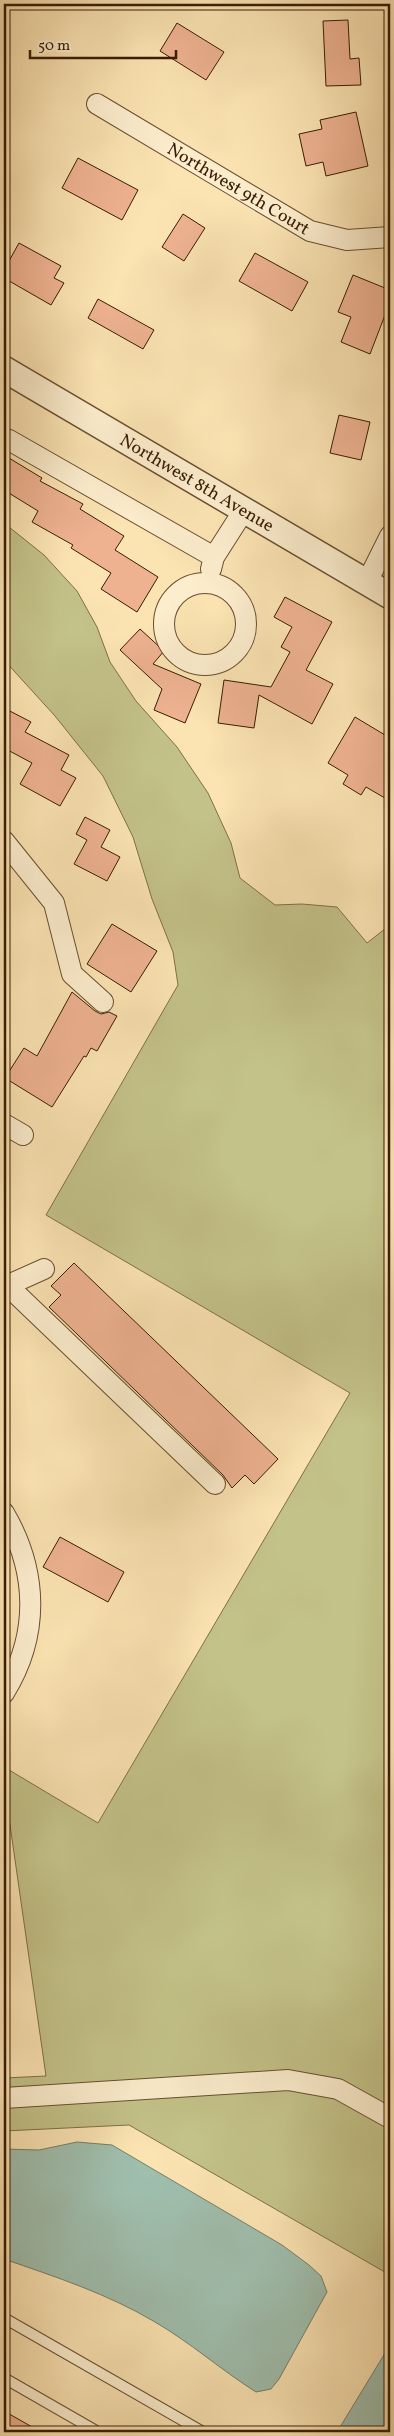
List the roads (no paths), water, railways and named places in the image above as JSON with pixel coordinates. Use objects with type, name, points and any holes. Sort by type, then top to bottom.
[{"type":"street","name":"Northwest 9th Court","points":[[98,104],[310,231],[347,240],[390,237]]},
{"type":"street","name":"Northwest 8th Avenue","points":[[4,368],[390,596]]},
{"type":"street","points":[[9,440],[214,557]]},
{"type":"street","points":[[213,583],[211,567],[214,557],[244,510]]},
{"type":"street","points":[[367,582],[390,536]]},
{"type":"street","points":[[213,583],[234,594],[241,603],[245,614],[244,637],[232,656],[222,662],[199,665],[179,656],[172,649],[166,640],[163,620],[165,610],[176,593],[193,584],[213,583]]},
{"type":"street","points":[[4,842],[54,903],[72,974],[103,1002]]},
{"type":"street","points":[[4,1124],[23,1135]]},
{"type":"street","points":[[44,1269],[6,1287],[215,1484]]},
{"type":"street","points":[[4,1513],[21,1552],[29,1582],[30,1617],[24,1652],[15,1675],[4,1693]]},
{"type":"street","points":[[4,2098],[288,2080],[338,2089],[390,2118]]},
{"type":"lane","points":[[4,2318],[203,2432]]},
{"type":"lane","points":[[4,2378],[80,2428],[98,2432]]}]
